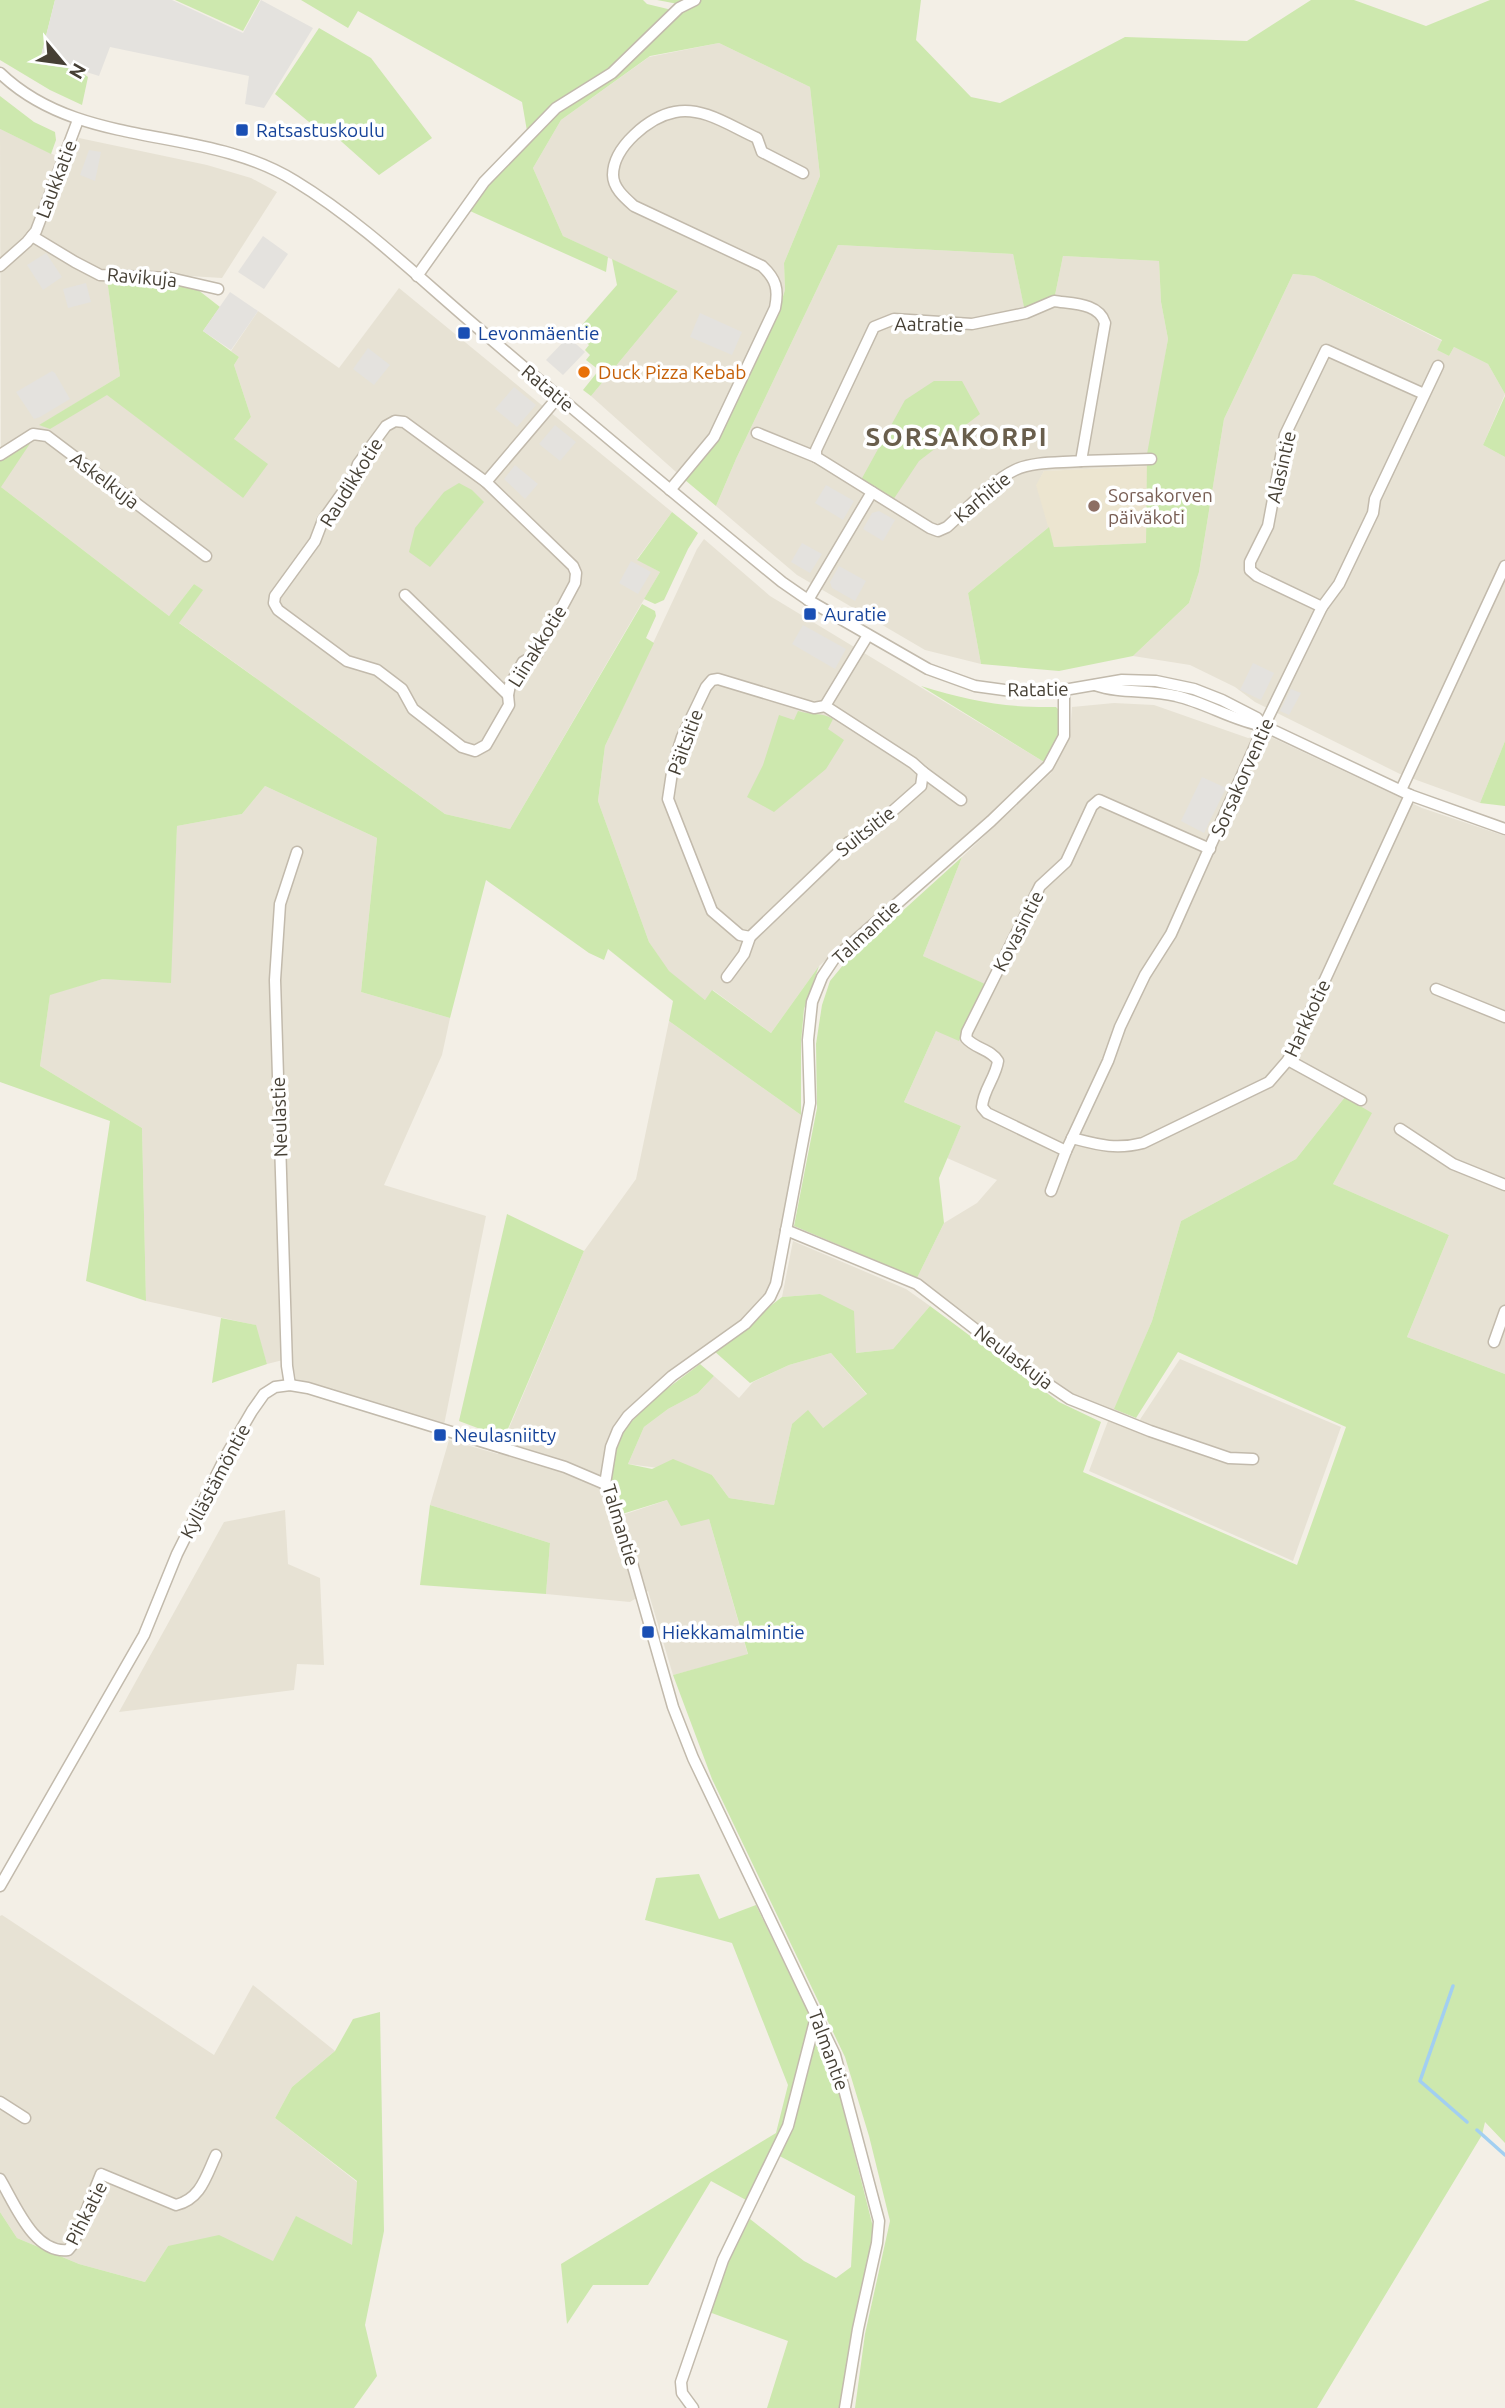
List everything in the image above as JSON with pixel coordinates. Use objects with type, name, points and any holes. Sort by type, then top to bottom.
[{"type":"street","points":[[417,276],[484,182],[556,108],[612,72],[679,8],[695,0]]},
{"type":"street","name":"Ratatie","points":[[0,73],[38,102],[78,120],[236,154],[292,179],[417,276],[782,582],[808,600],[928,669],[975,687],[1026,693],[1064,690],[1122,680],[1180,685],[1223,699],[1257,718],[1264,726],[1406,793],[1505,829]]},
{"type":"street","points":[[670,490],[714,437],[775,308],[778,293],[774,277],[762,265],[634,206],[619,192],[613,176],[620,152],[632,137],[651,123],[675,112],[704,113],[757,138],[762,152],[803,173]]},
{"type":"street","name":"Laukkatie","points":[[0,266],[32,236],[78,120]]},
{"type":"street","name":"Ravikuja","points":[[32,236],[100,275],[170,278],[218,289]]},
{"type":"street","name":"Aatratie","points":[[816,457],[816,450],[874,327],[894,319],[972,324],[1026,313],[1054,301],[1093,308],[1102,314],[1105,323],[1081,461]]},
{"type":"street","name":"Alasintie","points":[[1322,607],[1257,576],[1250,570],[1250,562],[1268,526],[1285,435],[1326,350],[1424,394]]},
{"type":"street","name":"Sorsakorventie","points":[[1051,1191],[1144,975],[1171,934],[1264,726],[1322,607],[1339,584],[1438,366]]},
{"type":"street","points":[[486,482],[559,396]]},
{"type":"street","name":"Raudikkotie","points":[[274,603],[275,596],[315,541],[323,520],[353,478],[358,464],[386,426],[404,422],[486,482]]},
{"type":"street","points":[[757,433],[816,457],[872,492],[808,600]]},
{"type":"street","name":"Askelkuja","points":[[0,456],[33,434],[47,436],[206,556]]},
{"type":"street","points":[[1081,461],[1151,460]]},
{"type":"street","name":"Karhitie","points":[[872,492],[938,531],[947,527],[1015,469],[1037,464],[1081,461]]},
{"type":"street","name":"Liinakkotie","points":[[274,603],[278,610],[347,661],[377,670],[393,682],[402,689],[412,709],[462,747],[475,751],[486,746],[509,705],[510,685],[523,662],[537,654],[575,583],[576,573],[573,566],[486,482]]},
{"type":"street","name":"Harkkotie","points":[[1072,1138],[1107,1147],[1124,1148],[1143,1143],[1269,1082],[1288,1060],[1505,566]]},
{"type":"street","points":[[405,595],[508,695]]},
{"type":"street","points":[[868,635],[825,706],[913,763],[961,800]]},
{"type":"street","name":"Päitsitie","points":[[750,937],[740,935],[712,911],[668,799],[673,766],[682,737],[712,680],[718,679],[814,708],[825,706]]},
{"type":"street","name":"Talmantie","points":[[845,2408],[858,2329],[877,2244],[879,2221],[835,2055],[693,1758],[673,1707],[628,1549],[605,1484],[611,1447],[628,1416],[672,1376],[745,1324],[770,1297],[776,1284],[810,1102],[808,1041],[812,1002],[822,978],[834,959],[991,821],[1048,766],[1064,736],[1064,690]]},
{"type":"street","name":"Suitsitie","points":[[727,977],[744,954],[750,937],[849,842],[861,839],[921,786],[923,772]]},
{"type":"street","name":"Kovasintie","points":[[1066,1151],[988,1113],[982,1107],[998,1061],[995,1055],[971,1044],[966,1038],[986,993],[1040,886],[1066,862],[1093,806],[1099,800],[1210,849]]},
{"type":"street","name":"Neulastie","points":[[290,1385],[275,980],[280,904],[297,852]]},
{"type":"street","points":[[1436,989],[1505,1017]]},
{"type":"street","points":[[1288,1060],[1361,1100]]},
{"type":"street","points":[[1400,1129],[1453,1164],[1505,1185]]},
{"type":"street","name":"Neulaskuja","points":[[786,1230],[917,1284],[1070,1399],[1229,1458],[1253,1459]]},
{"type":"street","points":[[1494,1342],[1505,1311]]},
{"type":"street","points":[[290,1385],[308,1388],[565,1466],[605,1484]]},
{"type":"street","name":"Kyllästämöntie","points":[[0,1886],[145,1635],[177,1554],[227,1454],[264,1394],[275,1387],[290,1385]]},
{"type":"street","points":[[693,2408],[682,2393],[681,2382],[723,2260],[788,2126],[817,2013]]},
{"type":"street","points":[[0,2102],[25,2118]]},
{"type":"street","name":"Pihkatie","points":[[0,2179],[33,2233],[50,2248],[68,2250],[73,2244],[101,2174],[176,2205],[194,2197],[216,2155]]},
{"type":"shaded area","points":[[55,0],[172,0],[243,33],[261,0],[313,28],[264,108],[245,104],[249,76],[110,47],[99,76],[77,69],[39,64]]},
{"type":"shaded area","points":[[719,43],[810,87],[820,176],[784,263],[785,290],[779,309],[685,480],[591,396],[678,291],[563,236],[533,168],[561,120],[649,57]]},
{"type":"shaded area","points":[[0,129],[69,162],[79,138],[207,165],[251,178],[277,192],[222,278],[106,271],[120,376],[40,425],[50,428],[107,394],[243,498],[234,439],[251,417],[234,365],[239,357],[231,351],[258,311],[339,368],[399,288],[672,512],[637,559],[660,572],[510,829],[445,814],[178,622],[202,590],[194,584],[169,616],[1,487]]},
{"type":"shaded area","points":[[89,150],[101,152],[95,181],[80,175]]},
{"type":"shaded area","points":[[263,236],[288,254],[264,289],[238,272]]},
{"type":"shaded area","points":[[838,245],[1013,254],[1025,311],[1054,300],[1063,256],[1159,261],[1161,302],[1168,339],[1147,466],[1044,471],[1037,485],[1049,527],[968,593],[981,664],[925,650],[797,575],[716,506]]},
{"type":"shaded area","points":[[46,253],[62,277],[43,290],[27,265]]},
{"type":"shaded area","points":[[1293,274],[1314,276],[1442,341],[1437,350],[1449,356],[1454,347],[1488,364],[1505,394],[1483,445],[1505,457],[1505,741],[1480,803],[1400,774],[1255,702],[1235,687],[1190,665],[1133,656],[1189,603],[1199,572],[1224,419]]},
{"type":"shaded area","points":[[86,283],[91,302],[68,308],[63,289]]},
{"type":"shaded area","points":[[230,292],[258,311],[231,350],[203,331]]},
{"type":"shaded area","points":[[700,313],[742,332],[732,355],[690,337]]},
{"type":"shaded area","points":[[568,337],[585,352],[563,375],[546,360]]},
{"type":"shaded area","points":[[368,348],[390,365],[374,385],[353,369]]},
{"type":"shaded area","points":[[52,371],[70,399],[34,419],[16,392]]},
{"type":"shaded area","points":[[514,387],[536,405],[517,427],[495,409]]},
{"type":"shaded area","points":[[555,425],[576,442],[560,461],[539,444]]},
{"type":"shaded area","points":[[515,465],[538,484],[525,499],[504,479]]},
{"type":"shaded area","name":"Sorsakorven päiväkoti","points":[[1147,466],[1146,543],[1054,547],[1036,485],[1044,471]]},
{"type":"shaded area","points":[[826,485],[854,501],[843,520],[815,503]]},
{"type":"shaded area","points":[[879,511],[895,520],[883,541],[863,529],[872,513]]},
{"type":"shaded area","points":[[704,539],[770,596],[1044,762],[981,824],[819,966],[771,1033],[713,990],[705,1000],[668,971],[649,942],[598,801],[605,746]]},
{"type":"shaded area","points":[[802,543],[822,554],[810,573],[791,562]]},
{"type":"shaded area","points":[[631,561],[651,572],[638,594],[619,583]]},
{"type":"shaded area","points":[[839,566],[866,581],[855,601],[832,588],[830,582]]},
{"type":"shaded area","points":[[803,625],[846,649],[835,669],[792,644]]},
{"type":"shaded area","points":[[1253,663],[1274,673],[1261,700],[1240,690]]},
{"type":"shaded area","points":[[1291,689],[1301,693],[1289,715],[1280,711]]},
{"type":"shaded area","points":[[1114,703],[1154,705],[1248,738],[1267,735],[1422,808],[1505,836],[1505,1374],[1407,1337],[1449,1235],[1333,1184],[1371,1113],[1345,1097],[1296,1159],[1181,1221],[1152,1321],[1115,1408],[1139,1421],[1180,1359],[1341,1427],[1293,1561],[1089,1471],[1108,1421],[917,1278],[944,1223],[977,1203],[997,1180],[947,1158],[961,1126],[904,1102],[936,1031],[984,984],[923,956],[962,857],[1051,773],[1070,735],[1072,707]]},
{"type":"shaded area","points":[[1202,777],[1226,788],[1204,833],[1181,821]]},
{"type":"shaded area","points":[[265,786],[377,838],[361,992],[450,1018],[442,1055],[384,1185],[486,1216],[444,1425],[296,1379],[291,1358],[267,1364],[255,1325],[146,1301],[142,1128],[40,1066],[50,994],[103,979],[170,982],[177,826],[242,814]]},
{"type":"shaded area","points":[[669,1021],[801,1115],[772,1283],[766,1296],[741,1322],[675,1368],[606,1446],[600,1490],[611,1519],[667,1500],[709,1519],[748,1655],[673,1675],[648,1591],[630,1602],[546,1594],[550,1543],[430,1505],[449,1440],[498,1454],[584,1251],[636,1179]]},
{"type":"shaded area","points":[[793,1241],[906,1289],[930,1306],[893,1349],[856,1353],[820,1294],[782,1297]]},
{"type":"shaded area","points":[[831,1353],[867,1395],[823,1428],[792,1424],[774,1505],[729,1498],[712,1475],[628,1464],[644,1427],[668,1409],[698,1393],[714,1376],[739,1398],[753,1382],[789,1365]]},
{"type":"shaded area","points":[[285,1510],[288,1564],[320,1578],[324,1665],[297,1664],[294,1690],[119,1712],[224,1522]]},
{"type":"shaded area","points":[[2,1915],[214,2055],[253,1985],[335,2051],[292,2087],[275,2118],[357,2182],[352,2245],[273,2261],[168,2246],[145,2282],[79,2264],[17,2238],[0,2212]]},
{"type":"green space","points":[[0,0],[55,0],[39,64],[77,69],[88,77],[82,105],[50,90],[0,60]]},
{"type":"green space","points":[[175,0],[260,0],[243,31]]},
{"type":"green space","points":[[301,0],[643,0],[647,4],[672,10],[610,70],[527,131],[522,102],[358,11],[348,28]]},
{"type":"green space","points":[[657,0],[921,0],[916,40],[971,97],[1000,103],[1125,37],[1247,41],[1311,0],[1354,0],[1426,26],[1490,0],[1505,0],[1505,394],[1488,364],[1454,347],[1449,356],[1437,350],[1442,340],[1314,276],[1293,274],[1224,419],[1199,572],[1189,603],[1133,656],[1059,671],[981,664],[968,593],[1049,527],[1054,547],[1146,543],[1147,454],[1168,339],[1161,302],[1159,261],[1063,256],[1054,300],[1025,312],[1013,254],[838,245],[716,506],[685,480],[779,309],[785,290],[784,263],[820,176],[810,87],[719,43],[650,56],[561,120],[533,168],[563,236],[608,257],[606,272],[470,211],[486,184],[558,110],[614,74],[678,4]]},
{"type":"green space","points":[[319,28],[371,58],[432,138],[379,175],[324,126],[320,131],[275,94]]},
{"type":"green space","points":[[0,96],[34,122],[55,132],[56,140],[51,154],[0,129]]},
{"type":"green space","points":[[612,259],[678,291],[591,396],[583,390],[599,370],[586,360],[590,355],[585,350],[589,345],[575,333],[617,285]]},
{"type":"green space","points":[[107,279],[170,282],[193,286],[220,307],[203,331],[239,357],[234,365],[251,417],[234,439],[268,464],[243,498],[107,395],[50,429],[39,425],[120,376]]},
{"type":"green space","points":[[934,381],[962,381],[980,414],[919,461],[893,500],[861,480],[905,400]]},
{"type":"green space","points":[[1505,396],[1505,457],[1483,445]]},
{"type":"green space","points":[[33,439],[1,487],[169,616],[194,584],[203,590],[179,623],[445,814],[510,829],[642,604],[655,611],[656,616],[646,638],[654,643],[605,746],[598,801],[649,942],[669,971],[705,1000],[712,990],[771,1033],[819,966],[804,1009],[801,1115],[669,1021],[673,1001],[608,949],[604,960],[589,953],[486,880],[450,1018],[361,992],[377,838],[265,786],[242,814],[177,826],[171,983],[103,979],[50,995],[40,1066],[142,1128],[146,1301],[86,1281],[110,1121],[0,1082],[0,457]]},
{"type":"green space","points":[[459,483],[472,490],[484,502],[430,567],[409,552],[415,528],[444,492]]},
{"type":"green space","points":[[672,512],[698,533],[664,600],[655,604],[644,599],[660,572],[637,560]]},
{"type":"green space","points":[[921,686],[988,702],[1056,707],[1059,710],[1059,731],[1055,743],[1044,762]]},
{"type":"green space","points":[[798,711],[833,719],[828,729],[844,740],[826,769],[774,812],[747,797],[763,765],[779,715],[794,720]]},
{"type":"green space","points":[[1505,741],[1505,806],[1480,803]]},
{"type":"green space","points":[[962,857],[923,956],[985,984],[959,1041],[936,1031],[904,1102],[961,1126],[939,1178],[944,1223],[917,1278],[794,1226],[817,1108],[816,1044],[822,1005],[830,981],[844,964]]},
{"type":"green space","points":[[1345,1097],[1372,1113],[1333,1184],[1449,1235],[1407,1337],[1505,1374],[1505,2143],[1485,2122],[1482,2135],[1317,2408],[855,2408],[865,2334],[890,2221],[869,2136],[845,2057],[712,1779],[673,1675],[748,1654],[709,1519],[681,1526],[667,1500],[622,1514],[611,1484],[622,1431],[656,1397],[700,1364],[714,1376],[698,1393],[668,1409],[644,1427],[628,1464],[652,1469],[673,1459],[712,1475],[729,1498],[774,1505],[792,1424],[808,1410],[823,1428],[867,1394],[831,1353],[789,1365],[750,1383],[713,1350],[782,1297],[820,1294],[854,1311],[856,1353],[893,1349],[930,1306],[1059,1402],[1101,1422],[1083,1472],[1297,1565],[1346,1427],[1178,1352],[1136,1418],[1114,1409],[1152,1321],[1181,1221],[1296,1159]]},
{"type":"green space","points":[[507,1214],[584,1251],[504,1438],[459,1421]]},
{"type":"green space","points":[[221,1318],[256,1325],[267,1364],[212,1383]]},
{"type":"green space","points":[[430,1505],[550,1543],[546,1594],[420,1585]]},
{"type":"green space","points":[[699,1874],[719,1919],[756,1905],[830,2057],[873,2227],[839,2408],[767,2408],[788,2341],[709,2312],[728,2262],[750,2219],[804,2261],[836,2278],[851,2267],[855,2196],[772,2152],[746,2200],[711,2181],[648,2285],[593,2285],[567,2324],[561,2264],[776,2133],[788,2085],[732,1943],[645,1920],[656,1878]]},
{"type":"green space","points":[[380,2012],[384,2231],[365,2325],[377,2376],[354,2408],[0,2408],[0,2212],[17,2238],[79,2264],[145,2282],[168,2246],[219,2235],[273,2261],[296,2216],[352,2245],[357,2181],[275,2118],[292,2087],[335,2051],[353,2019]]},
{"type":"waterway","points":[[1453,1986],[1420,2081],[1467,2122]]},
{"type":"waterway","points":[[1477,2130],[1505,2155]]},
{"type":"place","name":"Ratsastuskoulu","points":[[242,130]]},
{"type":"place","name":"Levonmäentie","points":[[464,333]]},
{"type":"place","name":"Duck Pizza Kebab","points":[[584,372]]},
{"type":"place","name":"Sorsakorven päiväkoti","points":[[1094,506]]},
{"type":"place","name":"Auratie","points":[[810,614]]},
{"type":"place","name":"Neulasniitty","points":[[440,1435]]},
{"type":"place","name":"Hiekkamalmintie","points":[[648,1632]]},
{"type":"district","name":"SORSAKORPI","points":[[957,436]]}]
